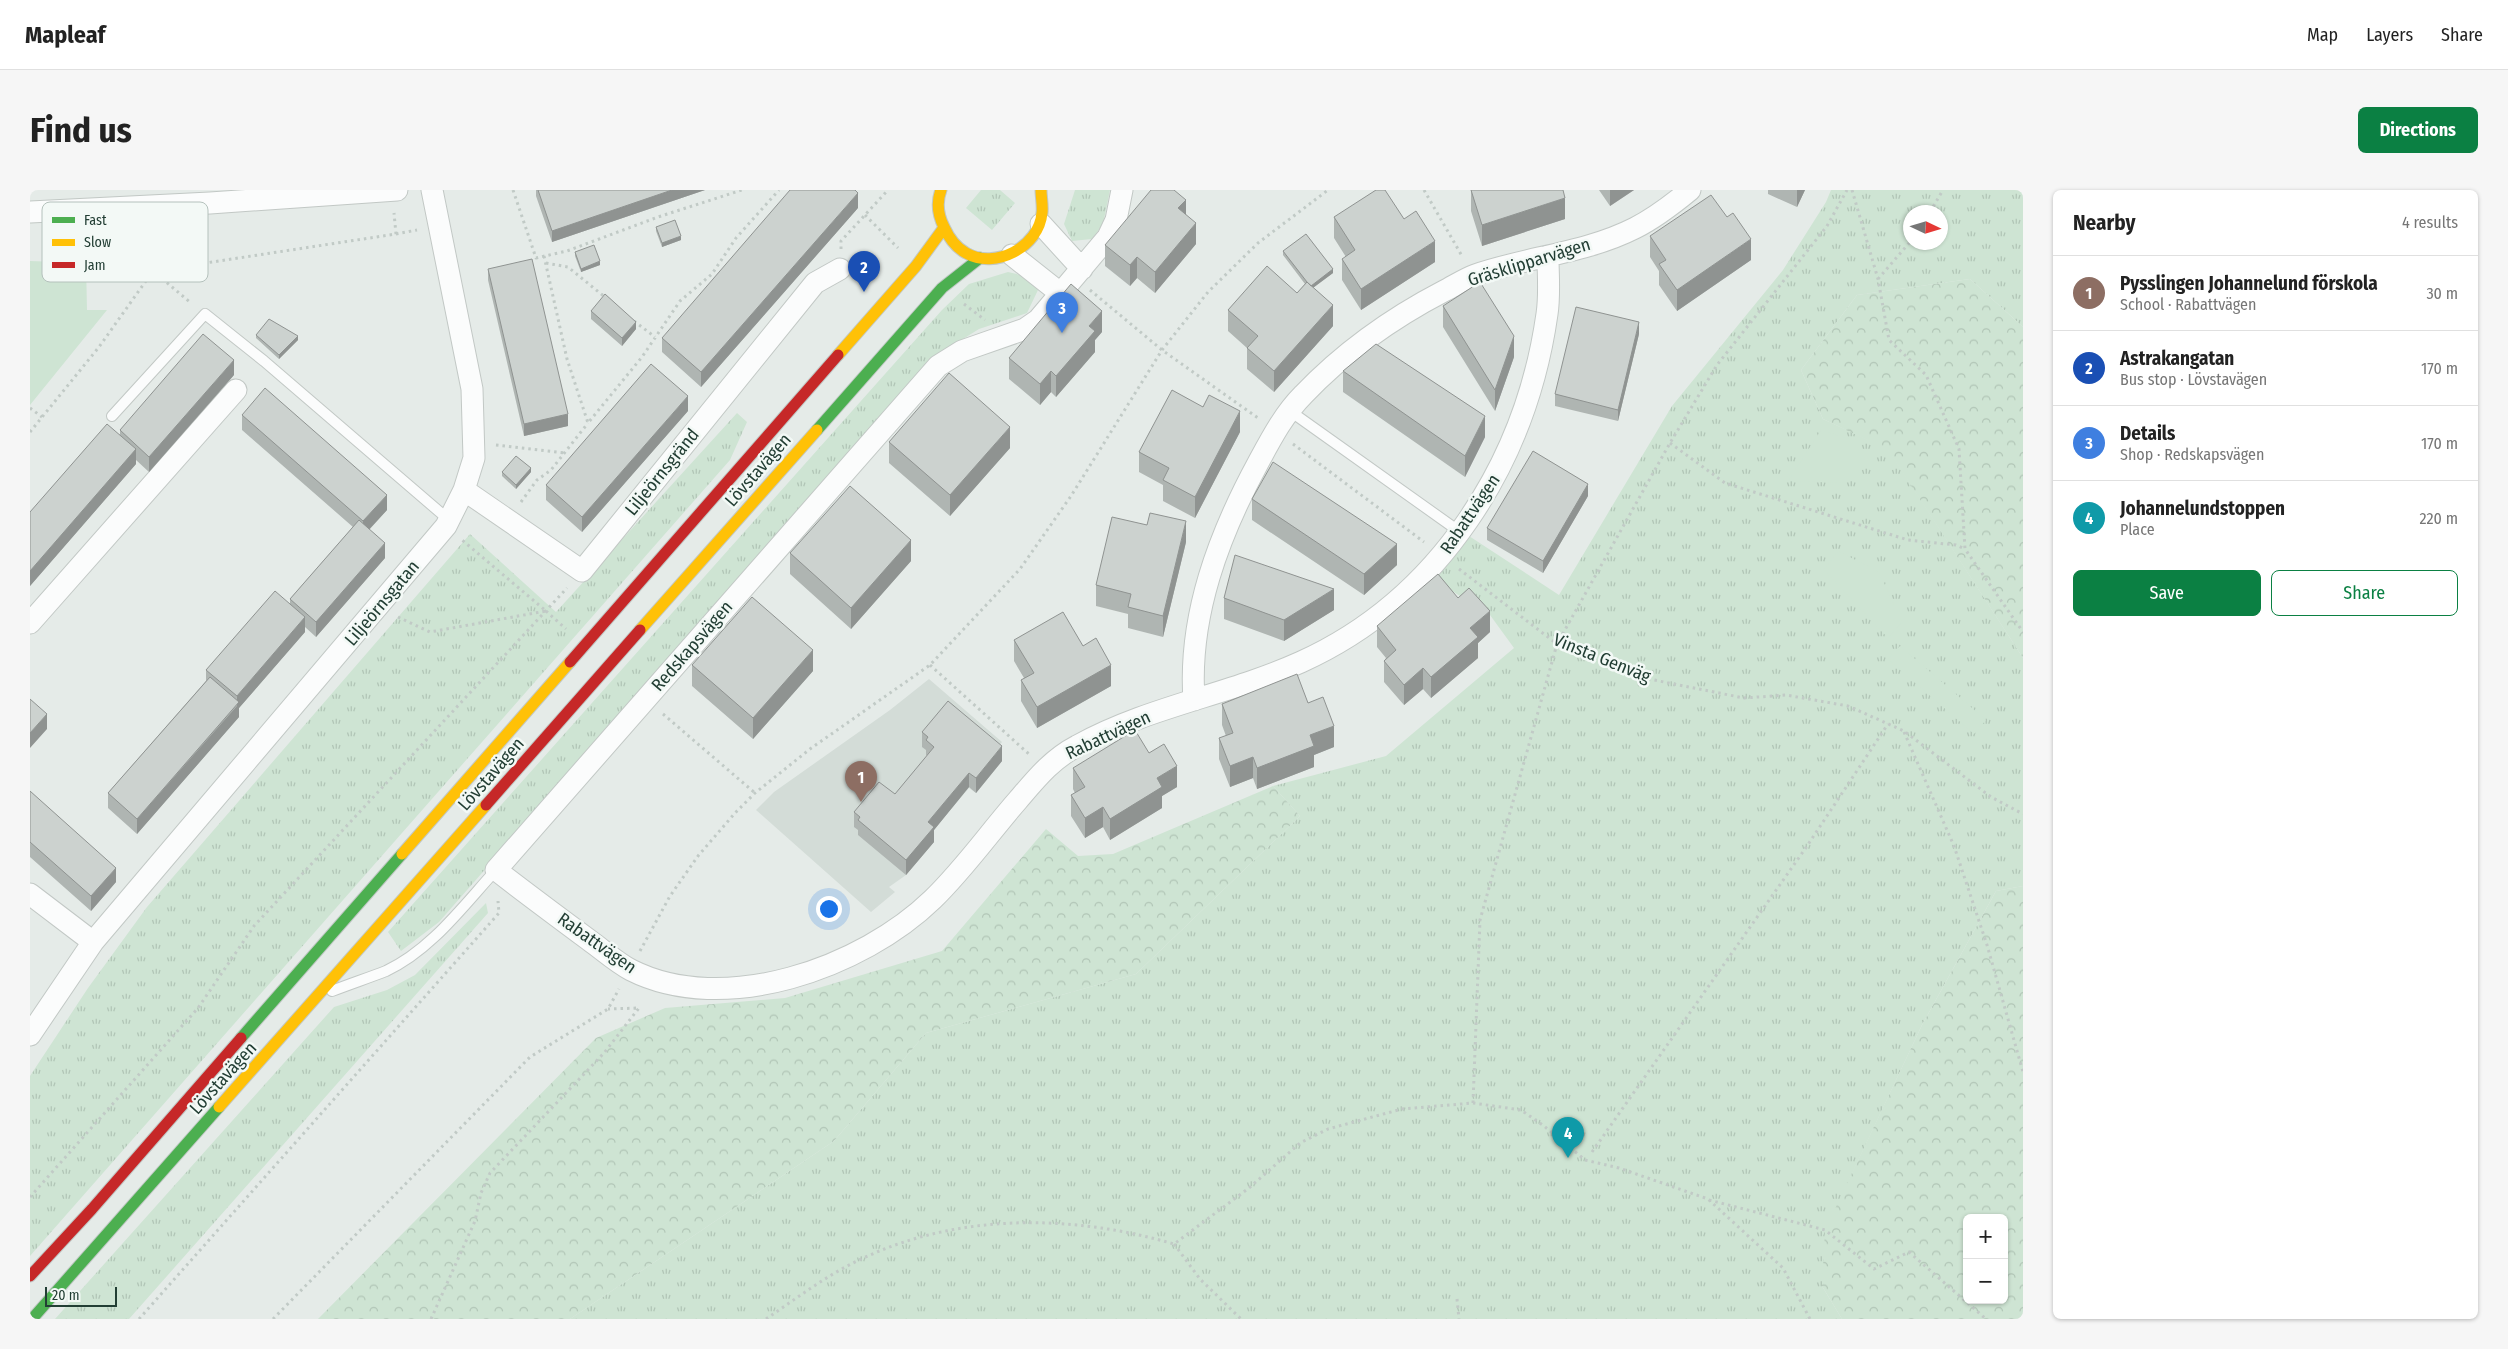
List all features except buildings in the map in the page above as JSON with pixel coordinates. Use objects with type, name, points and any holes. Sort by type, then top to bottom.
[{"type":"street","points":[[149,202],[209,197],[397,190]]},
{"type":"street","name":"Liljeörnsgatan","points":[[30,1035],[93,942],[379,607],[448,523],[464,490],[474,458],[472,389],[432,190]]},
{"type":"street","points":[[927,190],[952,243],[965,253],[980,258],[996,259],[1012,255],[1024,248],[1034,237],[1041,224],[1044,212],[1041,190]]},
{"type":"street","name":"Lövstavägen","points":[[30,1276],[92,1209],[916,266],[940,221],[941,190]]},
{"type":"street","name":"Redskapsvägen","points":[[496,870],[938,366],[962,350],[1025,330],[1038,320],[1108,237],[1116,220],[1122,190]]},
{"type":"street","name":"Gräsklipparvägen","points":[[1194,700],[1192,678],[1195,640],[1200,611],[1219,546],[1241,494],[1276,430],[1302,395],[1360,344],[1407,310],[1474,276],[1548,256],[1634,228],[1662,211],[1690,190]]},
{"type":"street","points":[[1041,224],[1078,273]]},
{"type":"street","points":[[1012,255],[1060,293]]},
{"type":"street","name":"Rabattvägen","points":[[496,870],[628,969],[655,980],[706,988],[745,988],[790,980],[839,961],[890,934],[932,900],[1045,768],[1083,743],[1131,721],[1237,688],[1304,661],[1357,631],[1406,592],[1442,555],[1472,517],[1502,466],[1523,411],[1539,356],[1548,311],[1548,256]]},
{"type":"street","name":"Lövstavägen","points":[[32,1319],[935,296],[980,258]]},
{"type":"street","name":"Liljeörnsgränd","points":[[582,571],[815,283],[840,269]]},
{"type":"street","points":[[30,623],[236,390]]},
{"type":"street","points":[[464,490],[582,571]]},
{"type":"street","points":[[30,894],[93,942]]},
{"type":"lane","points":[[112,416],[205,314],[264,361],[448,523]]},
{"type":"lane","points":[[1290,411],[1460,532]]},
{"type":"lane","name":"Redskapsvägen","points":[[319,996],[387,970],[412,955],[440,931],[496,870]]},
{"type":"path","points":[[513,190],[536,258],[567,251],[658,217],[742,190]]},
{"type":"path","points":[[508,520],[537,480],[551,470],[565,453],[655,338],[680,301],[712,274],[736,238],[780,190]]},
{"type":"path","points":[[840,269],[841,242],[888,190]]},
{"type":"path","points":[[608,1009],[628,969],[670,896],[698,856],[755,793],[810,749],[930,665],[1020,570],[1071,496],[1162,350],[1208,292],[1258,242],[1328,190]]},
{"type":"path","points":[[1424,190],[1474,276]]},
{"type":"path","points":[[1473,1103],[1480,920],[1557,644],[1670,443],[1717,365],[1827,226],[1847,190]]},
{"type":"path","points":[[1852,190],[1878,278],[1889,340],[1926,375],[1959,449],[1965,549]]},
{"type":"path","points":[[1934,205],[1943,190]]},
{"type":"path","points":[[208,263],[396,234],[392,191]]},
{"type":"path","points":[[1878,278],[1903,250]]},
{"type":"path","points":[[544,256],[567,359],[588,423]]},
{"type":"path","points":[[546,263],[568,267],[612,302]]},
{"type":"path","name":"Vinsta Genväg","points":[[1078,273],[1162,350],[1276,430],[1557,644],[1644,678],[1744,698],[1786,695],[1848,706],[1904,731],[1991,797],[2023,814]]},
{"type":"path","points":[[30,432],[99,347],[145,282]]},
{"type":"path","points":[[166,282],[205,314]]},
{"type":"path","points":[[634,320],[655,338]]},
{"type":"path","points":[[30,408],[42,417]]},
{"type":"path","points":[[474,442],[565,453]]},
{"type":"path","points":[[1670,443],[1726,483],[1908,540],[1956,545],[1965,549],[2023,632]]},
{"type":"path","points":[[448,523],[546,610]]},
{"type":"path","points":[[30,1197],[198,1008],[254,926],[582,571]]},
{"type":"path","points":[[379,607],[430,632],[546,610]]},
{"type":"path","points":[[930,665],[1045,768]]},
{"type":"path","points":[[645,698],[755,793]]},
{"type":"path","points":[[1592,1152],[1805,849],[1888,724]]},
{"type":"path","points":[[1904,731],[1954,846],[1987,946],[2023,1072]]},
{"type":"path","points":[[139,1319],[499,913],[496,870]]},
{"type":"path","points":[[273,1319],[530,1057],[608,1009],[639,1008],[604,1053],[490,1173],[481,1193],[475,1221],[431,1319]]},
{"type":"path","points":[[1174,1244],[1249,1188],[1300,1143],[1328,1129],[1402,1109],[1473,1103],[1522,1110],[1585,1160],[1618,1168],[1708,1199],[1825,1230],[1874,1269],[1908,1252],[1986,1319]]},
{"type":"path","points":[[1708,1199],[1783,1268],[1810,1319]]},
{"type":"path","points":[[766,1319],[833,1274],[873,1254],[939,1230],[997,1223],[1064,1223],[1137,1234],[1174,1244],[1200,1279],[1241,1319]]},
{"type":"path","points":[[1457,1299],[1459,1319]]},
{"type":"shaded area","points":[[929,679],[1002,742],[993,753],[1002,761],[976,793],[969,788],[928,836],[934,842],[906,875],[889,887],[895,892],[871,912],[756,810],[774,792],[890,710]]},
{"type":"green space","points":[[981,190],[1000,190],[1015,203],[992,230],[966,208]]},
{"type":"green space","points":[[1075,190],[1110,190],[1103,224],[1092,239],[1072,241],[1064,224]]},
{"type":"green space","points":[[1831,190],[2023,190],[2023,327],[1970,279],[1857,295],[1801,370],[1823,419],[1888,449],[2023,658],[2023,886],[1996,891],[1922,1025],[1850,1178],[1822,1286],[1842,1319],[570,1319],[834,1141],[926,1033],[1136,974],[1300,816],[1273,786],[1386,756],[1514,648],[1490,615],[1433,579],[1469,536],[1559,595],[1672,406],[1783,270],[1826,202]]},
{"type":"green space","points":[[30,261],[42,261],[42,282],[86,282],[87,310],[107,310],[30,405]]},
{"type":"green space","points":[[1008,272],[1025,276],[1038,290],[1027,313],[979,329],[934,357],[439,922],[401,951],[388,932],[942,310],[969,284]]},
{"type":"green space","points":[[1970,279],[2023,327],[2023,658],[1888,450],[1823,419],[1801,370],[1857,295]]},
{"type":"green space","points":[[737,413],[747,422],[730,460],[30,1256],[30,1076],[88,988],[147,907],[470,534],[556,612]]},
{"type":"green space","points":[[1821,430],[1852,440],[1861,467],[1845,483],[1788,481]]},
{"type":"green space","points":[[1838,551],[1879,572],[1902,622],[1888,638],[1824,570]]},
{"type":"green space","points":[[1900,646],[1986,720],[1974,734],[1888,659]]},
{"type":"green space","points":[[1273,786],[1300,816],[1136,974],[926,1033],[834,1141],[570,1319],[318,1319],[596,1038],[665,1008],[785,998],[942,951],[1046,829],[1078,856],[1113,854]]},
{"type":"green space","points":[[2023,886],[2023,1319],[1842,1319],[1822,1286],[1825,1230],[1922,1025],[1996,891]]},
{"type":"green space","points":[[486,903],[488,913],[129,1319],[55,1319],[334,1007],[387,990],[415,975]]},
{"type":"traffic: fast","points":[[817,430],[942,288],[980,258]]},
{"type":"traffic: fast","points":[[241,1038],[402,854]]},
{"type":"traffic: fast","points":[[32,1319],[219,1107]]},
{"type":"traffic: slow","points":[[941,190],[938,204],[939,213],[950,238],[966,253],[977,258],[990,259],[1014,252],[1033,236],[1039,225],[1042,213],[1041,190]]},
{"type":"traffic: slow","points":[[838,355],[916,266],[943,229]]},
{"type":"traffic: slow","points":[[640,630],[817,430]]},
{"type":"traffic: slow","points":[[402,854],[570,662]]},
{"type":"traffic: slow","points":[[219,1107],[486,805]]},
{"type":"traffic: jam","points":[[570,662],[838,355]]},
{"type":"traffic: jam","points":[[486,805],[640,630]]},
{"type":"traffic: jam","points":[[30,1276],[92,1209],[241,1038]]},
{"type":"place","name":"Astrakangatan","points":[[864,292]]},
{"type":"place","name":"Details","points":[[1062,333]]},
{"type":"place","name":"Pysslingen Johannelund förskola","points":[[861,802]]},
{"type":"place","name":"Johannelundstoppen","points":[[1568,1158]]}]
